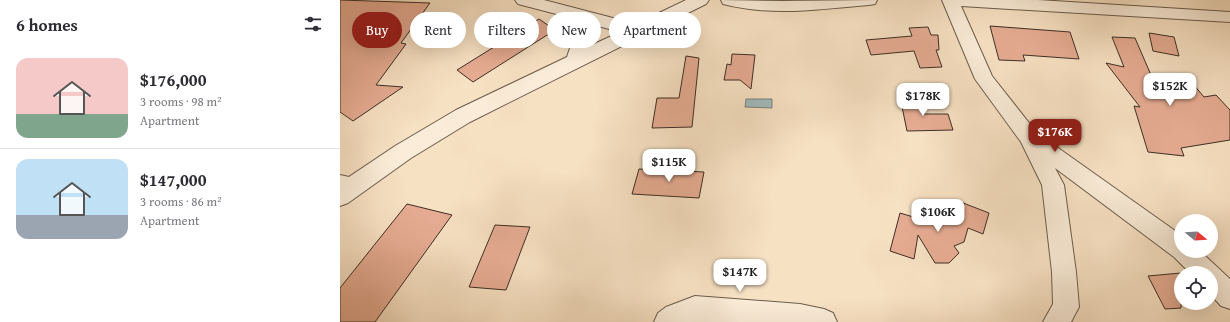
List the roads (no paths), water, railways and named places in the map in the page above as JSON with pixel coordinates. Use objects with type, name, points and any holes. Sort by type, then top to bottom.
[{"type":"street","points":[[524,0],[570,12]]},
{"type":"street","points":[[675,12],[700,0]]},
{"type":"street","points":[[729,0],[742,4],[764,7],[869,0]]},
{"type":"street","points":[[1056,322],[1066,307],[1064,272],[1053,185],[1029,137],[984,79],[951,0],[1230,17]]},
{"type":"street","points":[[340,196],[349,181],[403,152],[464,116],[609,44]]},
{"type":"street","points":[[574,62],[580,48]]},
{"type":"street","points":[[1029,137],[1174,244]]},
{"type":"street","points":[[1191,258],[1199,266]]},
{"type":"street","points":[[1218,284],[1230,296]]},
{"type":"street","points":[[672,320],[696,309],[800,317],[824,322]]},
{"type":"water","points":[[746,99],[772,99],[772,108],[745,107]]}]
